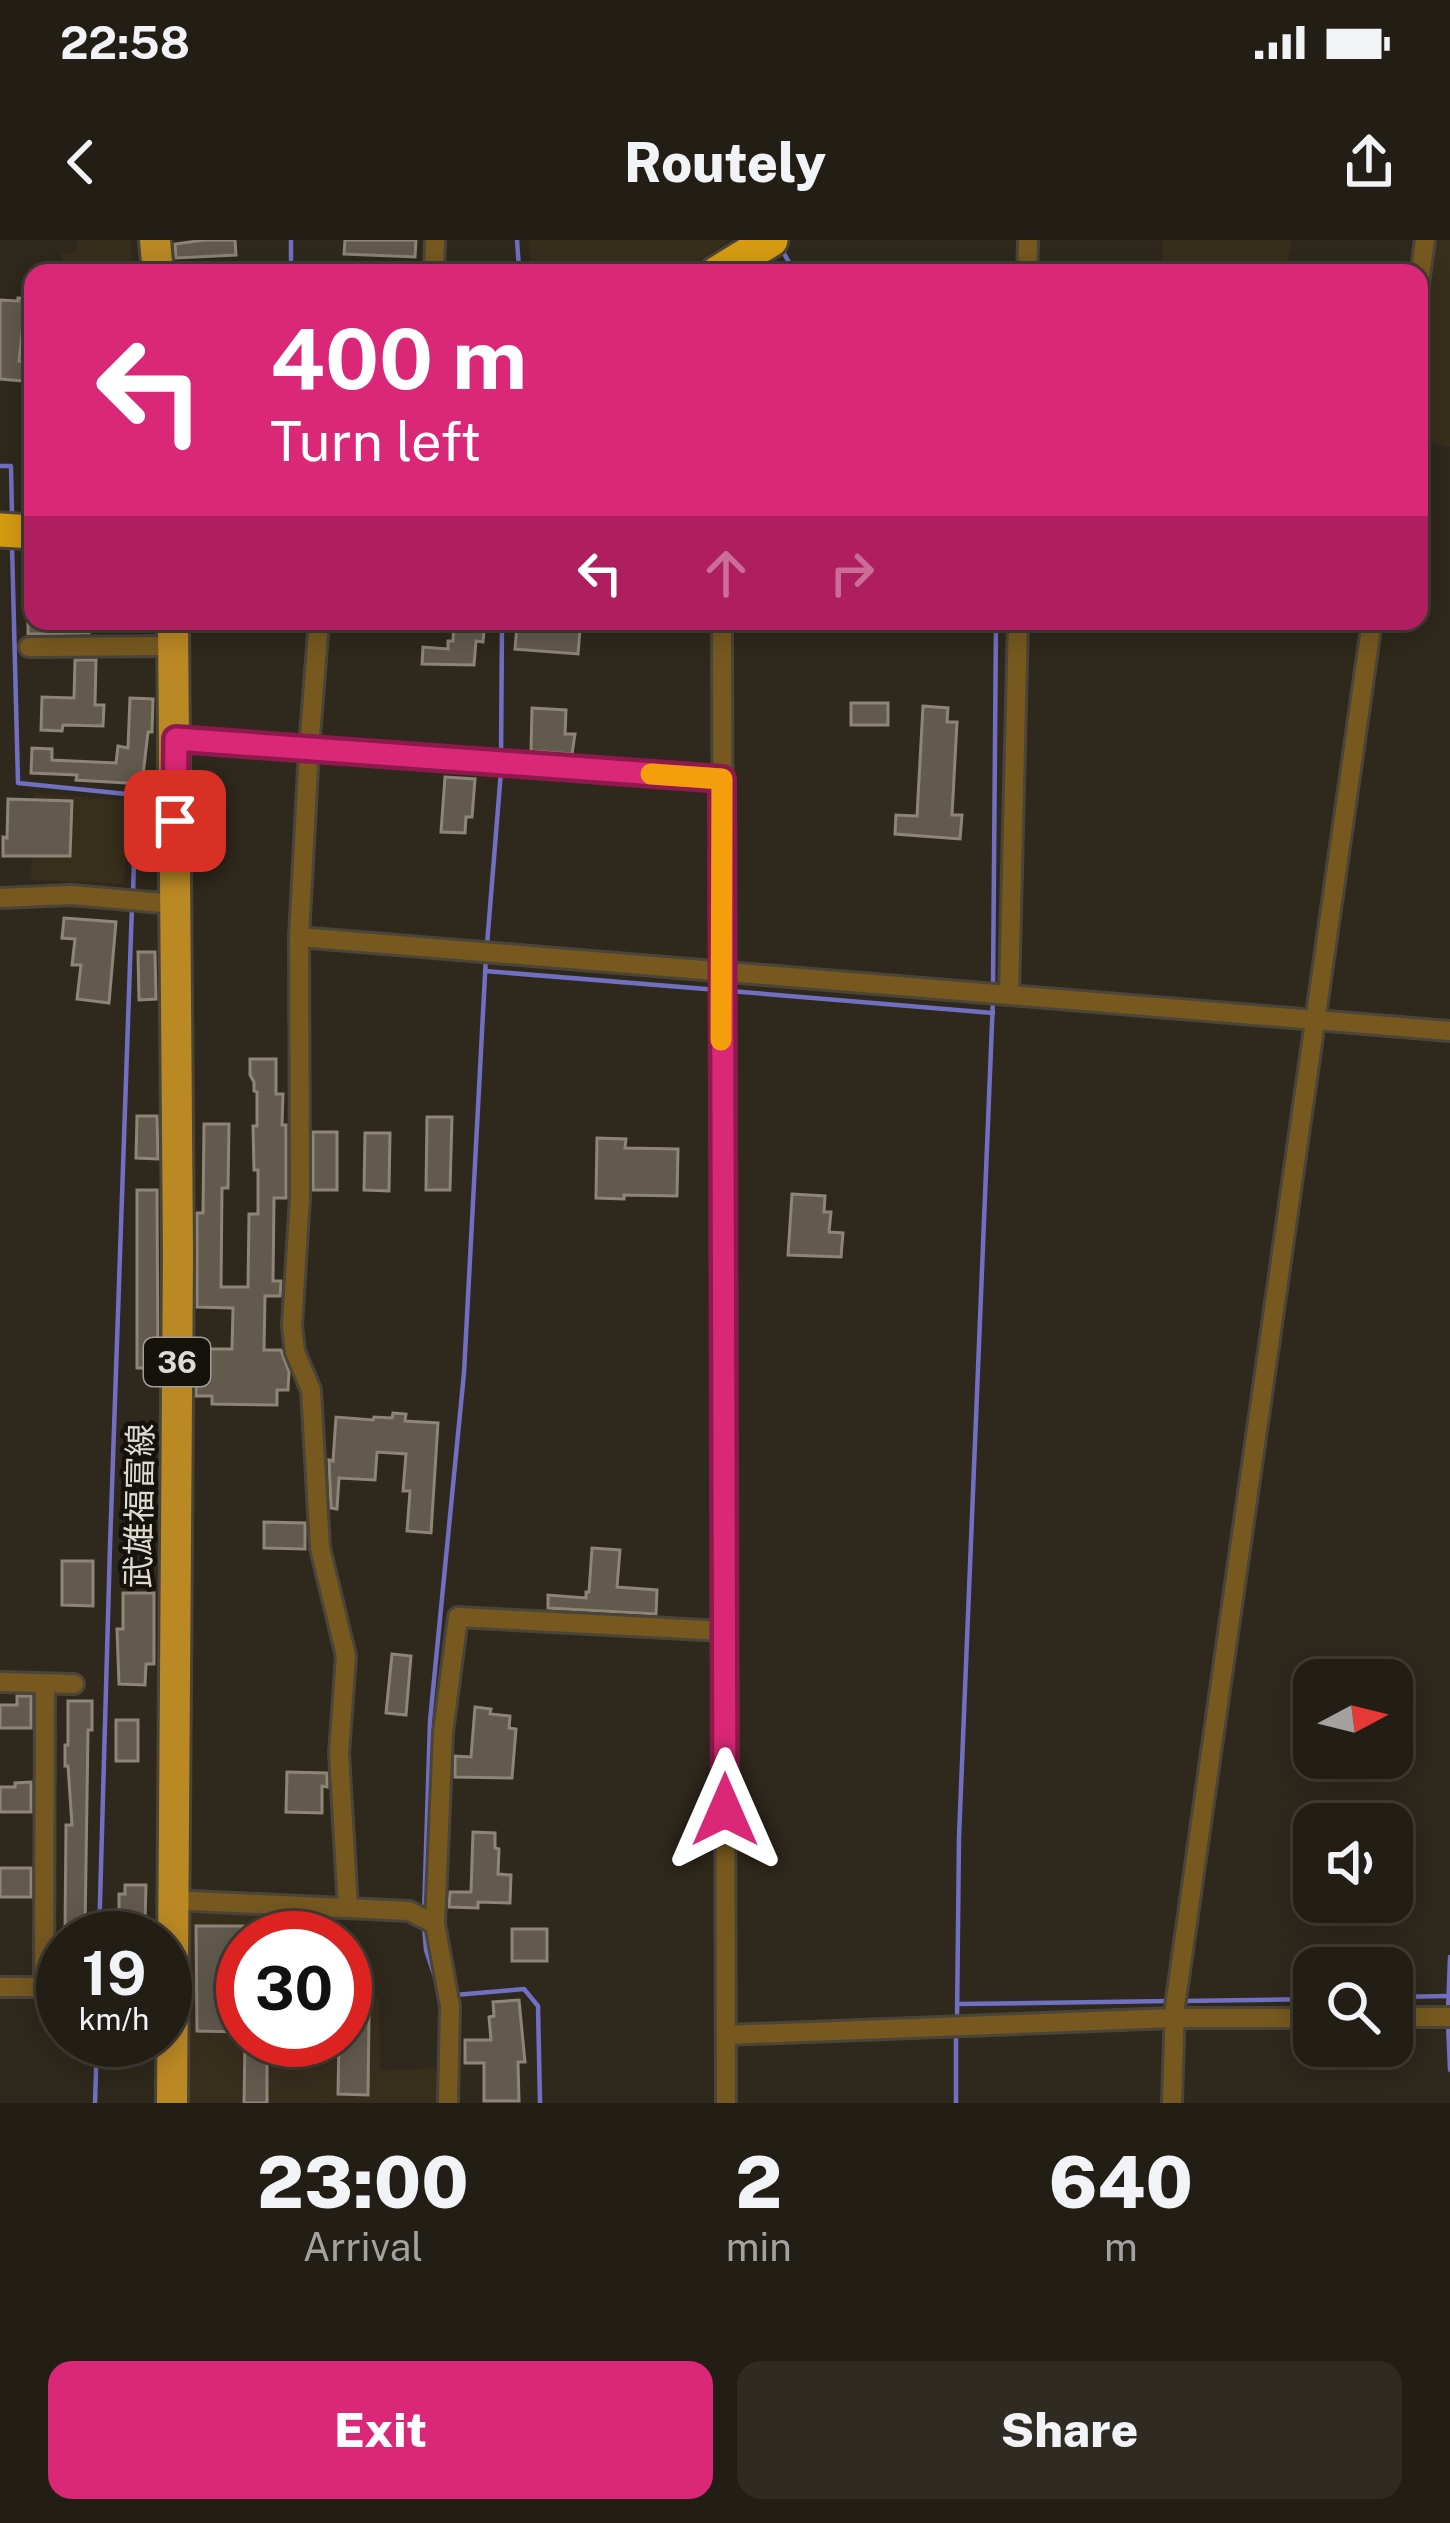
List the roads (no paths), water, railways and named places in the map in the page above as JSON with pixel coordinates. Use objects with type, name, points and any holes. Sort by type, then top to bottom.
[{"type":"highway","points":[[732,264],[767,242]]},
{"type":"main road","name":"武雄福富線","points":[[171,1911],[178,1254],[173,634]]},
{"type":"main road","name":"武雄福富線","points":[[171,2067],[172,2103]]},
{"type":"street","points":[[319,630],[299,937],[300,1197],[292,1326],[295,1352],[311,1390],[320,1548],[346,1656],[339,1753],[348,1908]]},
{"type":"street","points":[[722,630],[726,2103]]},
{"type":"street","points":[[997,994],[1017,630]]},
{"type":"street","points":[[1172,2103],[1175,2006],[1371,630]]},
{"type":"street","points":[[28,647],[173,634]]},
{"type":"street","points":[[176,739],[722,779]]},
{"type":"street","points":[[0,898],[71,895],[175,904]]},
{"type":"street","points":[[299,937],[500,953],[721,984],[997,994],[1450,1031]]},
{"type":"street","points":[[448,2103],[449,2006],[435,1924],[443,1732],[458,1617],[724,1631]]},
{"type":"street","points":[[0,1682],[74,1684]]},
{"type":"street","points":[[45,1684],[51,1911]]},
{"type":"street","points":[[172,1900],[410,1911],[435,1924]]},
{"type":"street","points":[[0,1987],[36,1987]]},
{"type":"street","points":[[727,2035],[952,2027],[1175,2006],[1293,2016]]},
{"type":"street","points":[[1413,2017],[1445,2017]]},
{"type":"waterway","points":[[291,240],[291,264]]},
{"type":"waterway","points":[[517,240],[519,264]]},
{"type":"waterway","points":[[782,250],[790,264]]},
{"type":"waterway","points":[[0,466],[11,466],[12,515]]},
{"type":"waterway","points":[[12,545],[18,783],[136,795],[133,894]]},
{"type":"waterway","points":[[501,759],[502,630]]},
{"type":"waterway","points":[[993,987],[996,630]]},
{"type":"waterway","points":[[487,945],[501,771]]},
{"type":"waterway","points":[[100,1911],[132,905]]},
{"type":"waterway","points":[[424,1914],[430,1721],[464,1373],[486,956]]},
{"type":"waterway","points":[[485,971],[718,990]]},
{"type":"waterway","points":[[730,991],[993,1013]]},
{"type":"waterway","points":[[957,2019],[959,1837],[993,999]]},
{"type":"waterway","points":[[424,1926],[426,1950],[439,1989]]},
{"type":"waterway","points":[[1448,2011],[1450,1957]]},
{"type":"waterway","points":[[455,1995],[524,1989],[538,2006],[540,2103]]},
{"type":"waterway","points":[[1413,1997],[1450,1996]]},
{"type":"waterway","points":[[1182,2001],[1293,1999]]},
{"type":"waterway","points":[[957,2004],[1170,2001]]},
{"type":"waterway","points":[[1448,2022],[1450,2070]]},
{"type":"waterway","points":[[956,2030],[956,2103]]},
{"type":"waterway","points":[[95,2103],[96,2067]]}]
